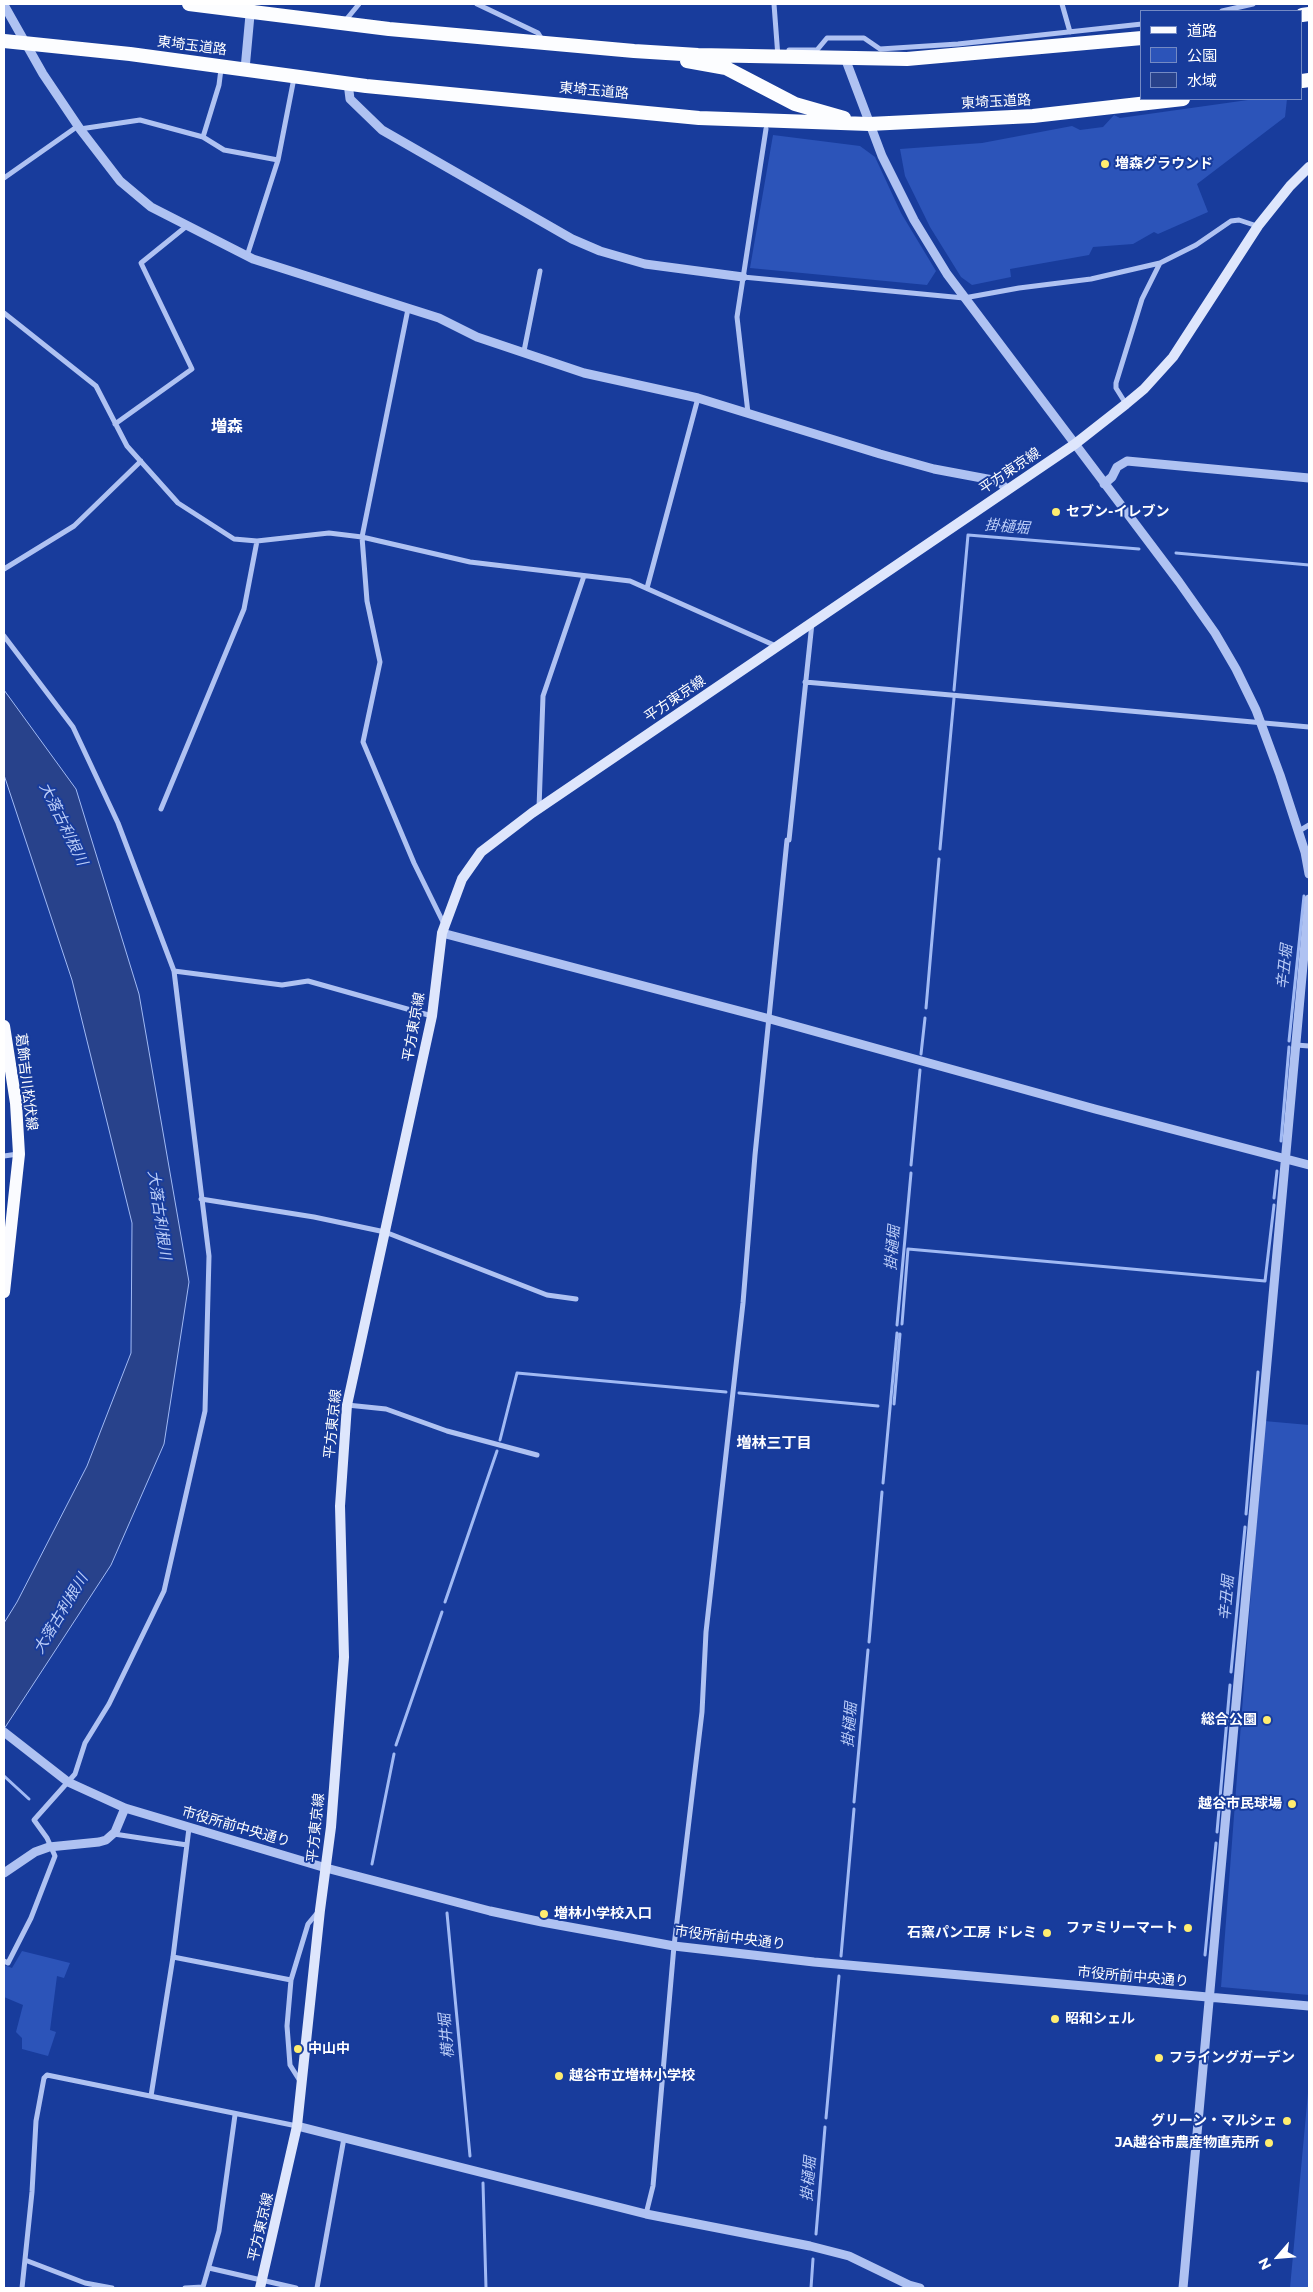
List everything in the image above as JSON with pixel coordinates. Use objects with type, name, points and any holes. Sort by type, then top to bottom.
[{"type":"highway","points":[[189,4],[251,7],[343,23],[545,44],[655,53],[778,54],[907,59],[1140,38]]},
{"type":"highway","name":"東埼玉道路","points":[[4,41],[222,66],[348,83],[699,118],[869,124],[1033,116],[1174,100]]},
{"type":"highway","points":[[655,53],[696,64],[726,68],[795,104],[869,124]]},
{"type":"main road","name":"平方東京線","points":[[261,2285],[297,2126],[320,1910],[332,1827],[344,1657],[340,1506],[347,1405],[432,1016],[443,929],[462,879],[481,852],[539,808],[1075,444],[1144,389],[1173,357],[1258,226],[1290,186],[1309,167]]},
{"type":"main road","name":"葛飾吉川松伏線","points":[[4,1028],[16,1103],[18,1154],[4,1291]]},
{"type":"street","points":[[343,23],[359,4]]},
{"type":"street","points":[[477,4],[538,33],[545,44]]},
{"type":"street","points":[[774,4],[778,54],[817,50],[828,38],[864,38],[880,49],[958,44],[1140,24]]},
{"type":"street","points":[[1062,4],[1070,32]]},
{"type":"street","points":[[1226,10],[1250,4]]},
{"type":"street","points":[[4,5],[79,128],[120,181],[151,207],[247,256],[438,318],[477,337],[524,351],[584,373],[698,398],[880,454],[934,468],[998,481],[1007,490]]},
{"type":"street","points":[[245,69],[251,7]]},
{"type":"street","points":[[846,58],[882,156],[914,220],[964,298],[1215,633],[1236,669],[1260,722],[1299,831],[1309,874]]},
{"type":"street","points":[[203,137],[219,85],[222,66]]},
{"type":"street","points":[[247,256],[278,160],[295,75]]},
{"type":"street","points":[[348,83],[350,99],[382,130],[572,239],[600,251],[645,264],[743,277],[964,298],[1091,278],[1160,263],[1196,245],[1231,221],[1239,220],[1258,226]]},
{"type":"street","points":[[4,178],[79,128],[140,120],[203,137],[224,150],[278,160]]},
{"type":"street","points":[[748,413],[737,317],[766,129]]},
{"type":"street","points":[[116,424],[192,369],[141,263],[188,225]]},
{"type":"street","points":[[1126,404],[1116,388],[1116,383],[1142,300],[1160,263]]},
{"type":"street","points":[[524,351],[540,271]]},
{"type":"street","points":[[408,309],[362,537],[367,602],[380,662],[363,742],[443,929],[1095,1109],[1309,1165]]},
{"type":"street","points":[[4,313],[96,386],[126,446],[178,503],[234,539],[257,542],[329,533],[362,537],[470,562],[630,581],[776,647]]},
{"type":"street","points":[[647,588],[698,398]]},
{"type":"street","points":[[4,569],[74,526],[140,461]]},
{"type":"street","points":[[1104,484],[1112,477],[1116,467],[1127,461],[1309,478]]},
{"type":"street","points":[[161,809],[244,608],[257,542]]},
{"type":"street","points":[[539,808],[543,696],[584,576]]},
{"type":"street","points":[[646,2214],[653,2186],[674,1946],[702,1712],[706,1632],[743,1303],[755,1155],[812,622]]},
{"type":"street","points":[[4,636],[73,727],[118,823],[174,971],[209,1256],[205,1411],[164,1591],[109,1704],[85,1743],[75,1774],[34,1820],[47,1838],[49,1847],[55,1856],[31,1918],[8,1964],[4,1962]]},
{"type":"street","points":[[805,682],[1309,727]]},
{"type":"street","points":[[1299,831],[1309,825]]},
{"type":"street","points":[[1183,2288],[1309,899]]},
{"type":"street","points":[[174,971],[282,985],[308,981],[432,1016]]},
{"type":"street","points":[[1296,1045],[1309,1046]]},
{"type":"street","points":[[4,1156],[18,1154]]},
{"type":"street","points":[[201,1199],[314,1216],[385,1232],[547,1295],[576,1299]]},
{"type":"street","points":[[347,1405],[386,1409],[448,1431],[537,1455]]},
{"type":"street","name":"市役所前中央通り","points":[[4,1732],[68,1782],[125,1808],[326,1868],[490,1911],[674,1946],[835,1964],[1309,2006]]},
{"type":"street","points":[[4,1873],[35,1852],[49,1847],[99,1842],[113,1834],[121,1822],[125,1808]]},
{"type":"street","points":[[151,2096],[173,1957],[189,1828]]},
{"type":"street","points":[[113,1834],[187,1845]]},
{"type":"street","points":[[301,2084],[290,2065],[287,2026],[291,1980],[308,1924],[320,1910]]},
{"type":"street","points":[[173,1957],[291,1980]]},
{"type":"street","points":[[22,2288],[36,2122],[44,2078],[47,2075],[297,2126],[646,2214],[805,2245],[849,2256],[909,2285],[920,2288]]},
{"type":"street","points":[[186,2288],[203,2287],[219,2231],[235,2114]]},
{"type":"street","points":[[317,2288],[344,2138]]},
{"type":"street","points":[[25,2260],[85,2283],[112,2288]]},
{"type":"street","points":[[208,2268],[261,2285],[296,2288]]},
{"type":"green space","name":"増森グラウンド","points":[[1248,100],[1287,100],[1285,117],[1197,184],[1208,212],[1158,234],[1154,232],[1133,244],[1093,247],[1089,255],[1010,269],[1011,277],[972,285],[961,277],[930,227],[905,176],[900,149],[982,143],[1072,126],[1080,130],[1103,127],[1114,115],[1120,118]]},
{"type":"green space","points":[[773,135],[860,146],[875,157],[901,213],[936,271],[927,285],[750,268]]},
{"type":"green space","points":[[1264,1421],[1309,1425],[1309,1995],[1221,1987]]},
{"type":"green space","points":[[22,1951],[70,1963],[64,1978],[57,1976],[50,2030],[56,2032],[48,2056],[22,2049],[22,2038],[16,2032],[23,2005],[4,1997],[4,1965],[12,1968]]},
{"type":"green space","points":[[1309,2082],[1309,2288],[1290,2288]]},
{"type":"water","name":"大落古利根川","points":[[4,690],[76,789],[139,994],[189,1282],[164,1444],[111,1565],[4,1729],[4,1623],[17,1602],[87,1466],[131,1353],[132,1223],[72,980],[4,775]]},
{"type":"waterway","name":"掛樋堀","points":[[954,690],[968,535],[1139,549]]},
{"type":"waterway","name":"掛樋堀","points":[[1176,553],[1309,565]]},
{"type":"waterway","name":"掛樋堀","points":[[940,849],[954,698]]},
{"type":"waterway","name":"掛樋堀","points":[[926,1008],[939,859]]},
{"type":"waterway","name":"辛丑堀","points":[[1289,1041],[1304,896]]},
{"type":"waterway","name":"掛樋堀","points":[[921,1054],[925,1018]]},
{"type":"waterway","name":"辛丑堀","points":[[1281,1141],[1289,1047]]},
{"type":"waterway","name":"掛樋堀","points":[[911,1165],[920,1070]]},
{"type":"waterway","name":"辛丑堀","points":[[1274,1198],[1277,1171]]},
{"type":"waterway","name":"掛樋堀","points":[[897,1325],[911,1173]]},
{"type":"waterway","points":[[902,1324],[908,1249],[1265,1281],[1274,1205]]},
{"type":"waterway","name":"掛樋堀","points":[[883,1483],[897,1333]]},
{"type":"waterway","name":"掛樋堀","points":[[894,1404],[900,1334]]},
{"type":"waterway","name":"辛丑堀","points":[[1246,1514],[1258,1372]]},
{"type":"waterway","points":[[500,1440],[517,1373],[726,1392]]},
{"type":"waterway","points":[[739,1393],[878,1406]]},
{"type":"waterway","points":[[445,1602],[497,1451]]},
{"type":"waterway","name":"掛樋堀","points":[[869,1642],[882,1492]]},
{"type":"waterway","name":"辛丑堀","points":[[1231,1672],[1245,1527]]},
{"type":"waterway","points":[[396,1745],[442,1612]]},
{"type":"waterway","name":"掛樋堀","points":[[854,1802],[868,1650]]},
{"type":"waterway","name":"辛丑堀","points":[[1217,1832],[1230,1685]]},
{"type":"waterway","points":[[372,1864],[394,1754]]},
{"type":"waterway","points":[[4,1776],[29,1799]]},
{"type":"waterway","name":"掛樋堀","points":[[841,1956],[854,1809]]},
{"type":"waterway","name":"辛丑堀","points":[[1205,1955],[1216,1843]]},
{"type":"waterway","name":"横井堀","points":[[447,1913],[470,2156]]},
{"type":"waterway","name":"掛樋堀","points":[[826,2118],[839,1976]]},
{"type":"waterway","name":"掛樋堀","points":[[816,2234],[825,2127]]},
{"type":"waterway","name":"横井堀","points":[[483,2183],[486,2288]]},
{"type":"waterway","name":"掛樋堀","points":[[811,2288],[813,2259]]},
{"type":"place","name":"増森グラウンド","points":[[1105,164]]},
{"type":"place","name":"セブン-イレブン","points":[[1056,512]]},
{"type":"place","name":"総合公園","points":[[1267,1720]]},
{"type":"place","name":"越谷市民球場","points":[[1292,1804]]},
{"type":"place","name":"増林小学校入口","points":[[544,1914]]},
{"type":"place","name":"ファミリーマート","points":[[1188,1928]]},
{"type":"place","name":"石窯パン工房 ドレミ","points":[[1047,1933]]},
{"type":"place","name":"昭和シェル","points":[[1055,2019]]},
{"type":"place","name":"中山中","points":[[298,2049]]},
{"type":"place","name":"フライングガーデン","points":[[1159,2058]]},
{"type":"place","name":"越谷市立増林小学校","points":[[559,2076]]},
{"type":"place","name":"グリーン・マルシェ","points":[[1287,2121]]},
{"type":"place","name":"JA越谷市農産物直売所","points":[[1269,2143]]},
{"type":"district","name":"増森","points":[[227,427]]},
{"type":"district","name":"増林三丁目","points":[[774,1444]]}]
